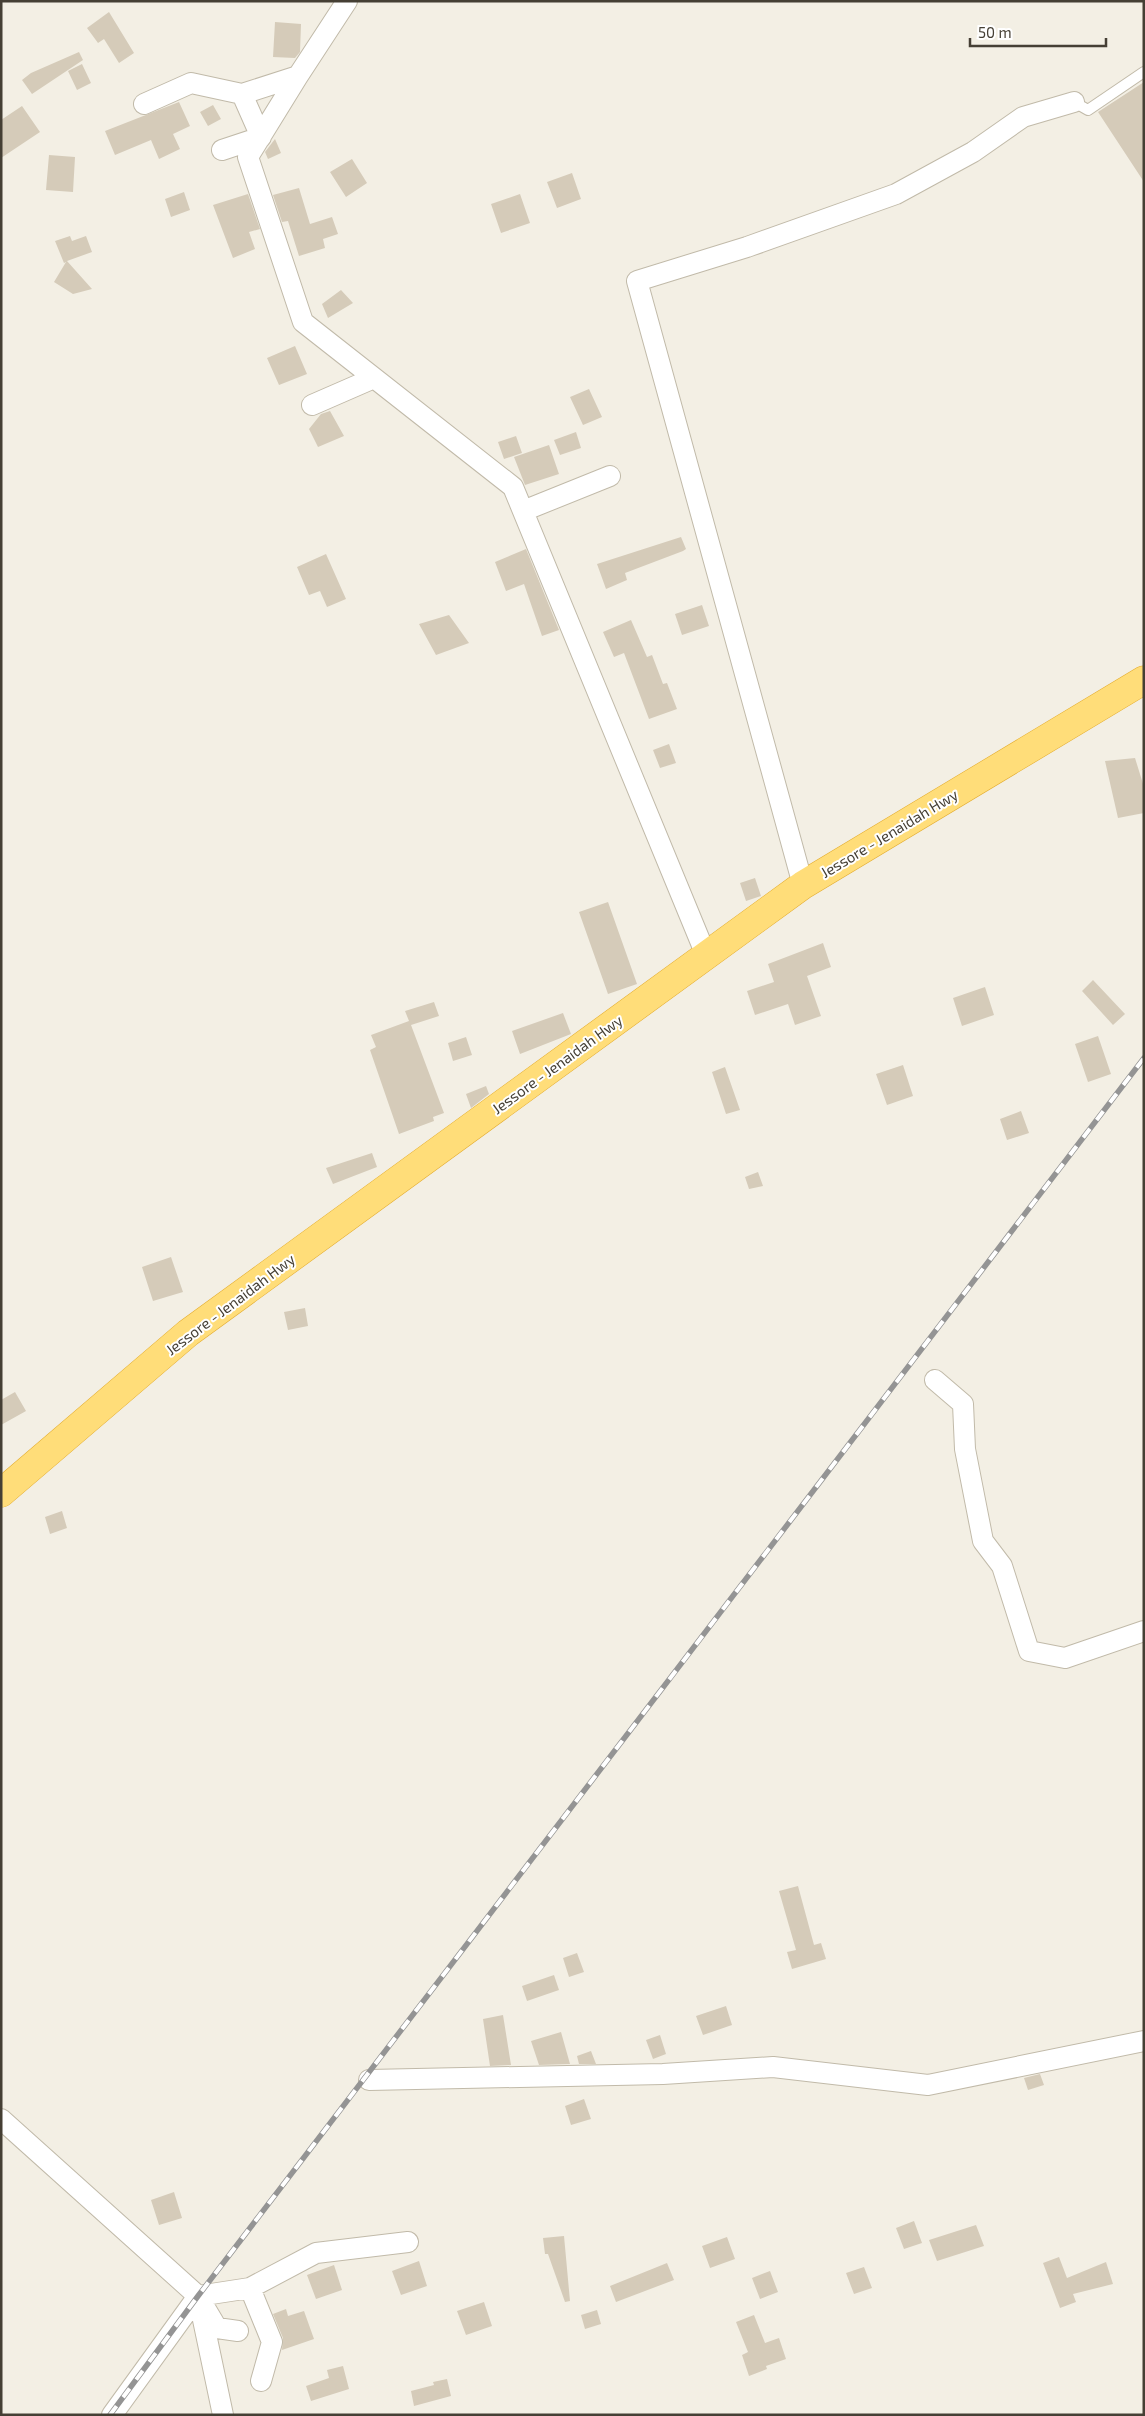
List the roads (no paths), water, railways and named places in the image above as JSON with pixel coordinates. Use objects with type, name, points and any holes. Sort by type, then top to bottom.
[{"type":"highway","name":"Jessore - Jenaidah Hwy","points":[[1,1492],[188,1333],[803,885],[1144,680]]},
{"type":"street","points":[[347,1],[248,157],[303,322],[513,486],[706,955]]},
{"type":"street","points":[[144,104],[191,83],[242,94],[298,76]]},
{"type":"street","points":[[242,94],[261,137]]},
{"type":"street","points":[[803,885],[637,281],[747,247],[896,194],[973,152],[1023,117],[1074,102]]},
{"type":"street","points":[[222,150],[261,137]]},
{"type":"street","points":[[312,404],[374,378]]},
{"type":"street","points":[[522,511],[610,476]]},
{"type":"street","points":[[935,1380],[962,1404],[965,1449],[983,1541],[1002,1566],[1029,1651],[1065,1658],[1144,1631]]},
{"type":"street","points":[[369,2080],[663,2074],[773,2067],[928,2085],[1144,2041]]},
{"type":"street","points":[[1,2118],[198,2296],[217,2328],[238,2332]]},
{"type":"street","points":[[112,2415],[198,2296],[250,2288],[316,2253],[408,2242]]},
{"type":"street","points":[[250,2288],[272,2342],[261,2381]]},
{"type":"street","points":[[198,2296],[223,2415]]},
{"type":"lane","points":[[1074,102],[1088,110],[1144,72]]},
{"type":"railway","points":[[110,2415],[198,2296],[1144,1058]]}]
